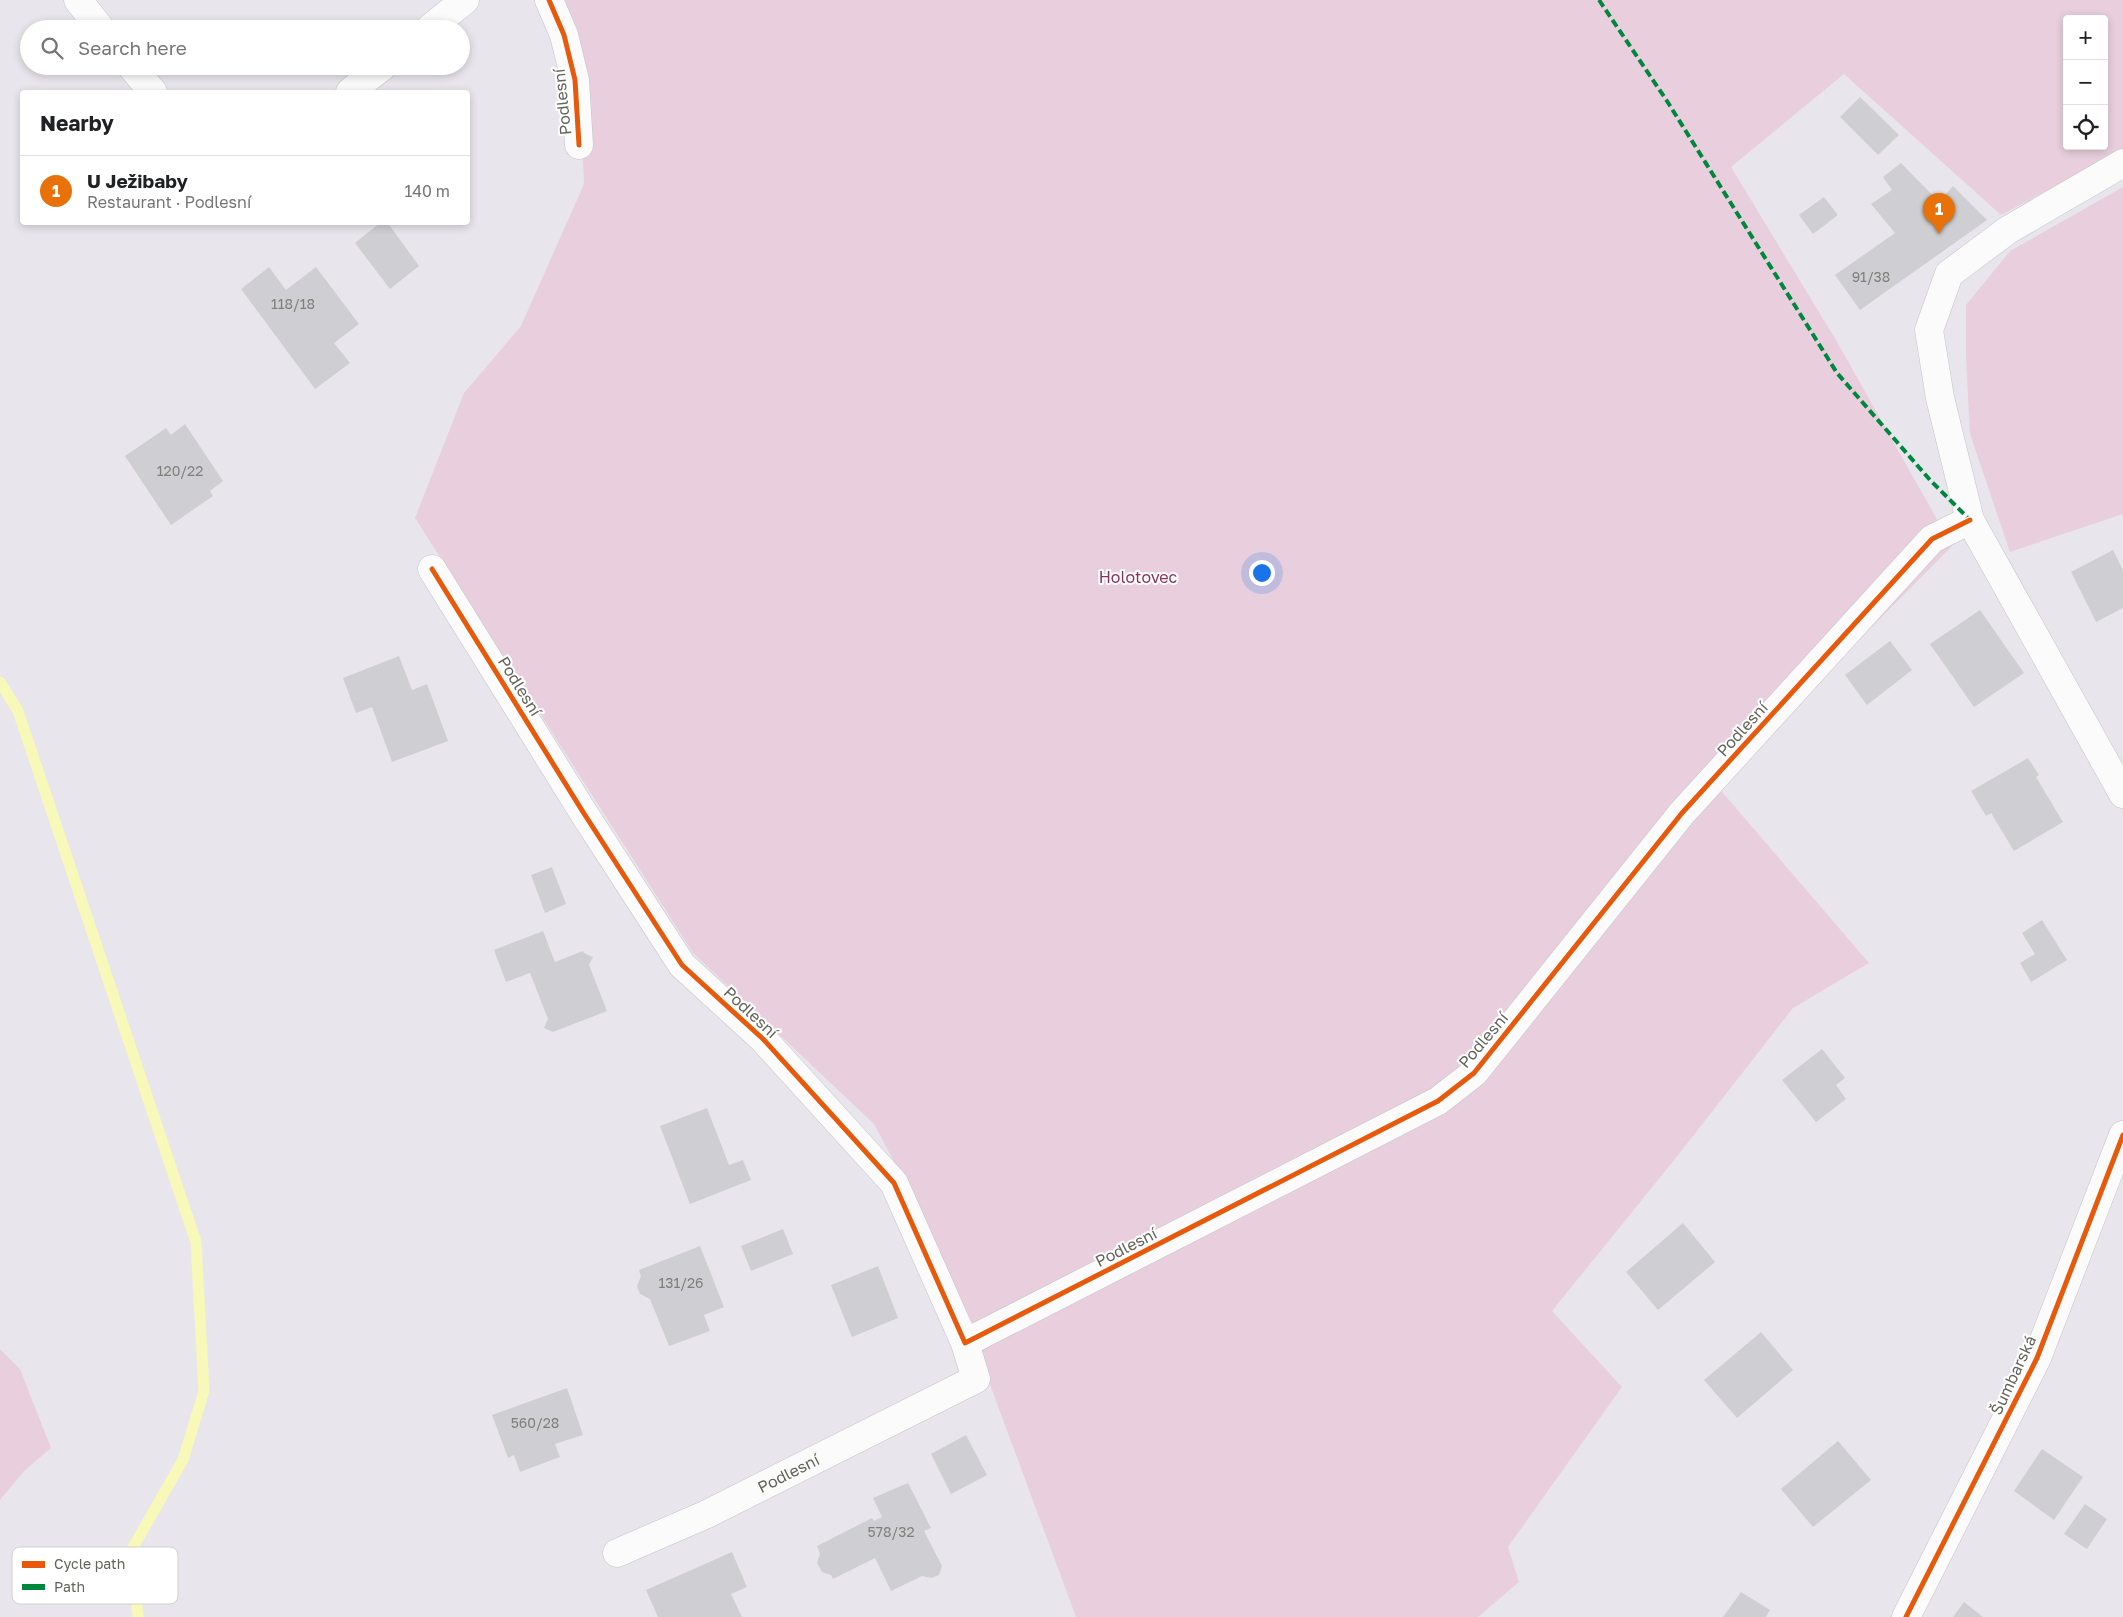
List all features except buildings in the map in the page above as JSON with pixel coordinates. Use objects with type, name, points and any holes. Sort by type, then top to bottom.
[{"type":"street","points":[[78,0],[94,20]]},
{"type":"street","points":[[440,20],[465,0]]},
{"type":"street","name":"Podlesní","points":[[549,0],[564,36],[576,80],[579,144]]},
{"type":"street","points":[[139,75],[151,90]]},
{"type":"street","points":[[353,90],[372,75]]},
{"type":"street","points":[[2123,163],[2008,230],[1949,274],[1929,330],[1940,398],[1970,520],[2123,794]]},
{"type":"street","name":"Podlesní","points":[[965,1343],[1438,1101],[1474,1073],[1682,813],[1932,540],[1970,520]]},
{"type":"street","name":"Podlesní","points":[[432,568],[583,812],[682,965],[763,1039],[894,1183],[965,1343],[976,1379],[705,1515],[617,1553]]},
{"type":"street","name":"Šumbarská","points":[[1906,1617],[2036,1358],[2123,1135]]},
{"type":"green space","name":"Holotovec","points":[[560,0],[2123,0],[2123,150],[2001,215],[1844,74],[1731,167],[1836,340],[1952,546],[1717,786],[1869,963],[1793,1008],[1679,1154],[1552,1311],[1622,1387],[1508,1547],[1519,1582],[1478,1617],[1076,1617],[985,1371],[923,1216],[874,1124],[693,953],[415,518],[464,393],[521,326],[584,184],[577,38]]},
{"type":"green space","points":[[2123,187],[2123,514],[2010,552],[1970,434],[1966,358],[1966,305],[2010,251]]},
{"type":"green space","points":[[0,1349],[20,1369],[51,1448],[24,1471],[0,1500]]},
{"type":"waterway","points":[[0,682],[18,711],[196,1242],[204,1391],[183,1460],[133,1547]]},
{"type":"waterway","points":[[137,1604],[138,1617]]},
{"type":"marked path","points":[[1599,0],[1667,101],[1837,373],[1930,480],[1970,520]]},
{"type":"cycle path","points":[[549,0],[564,35],[575,80],[579,145]]},
{"type":"cycle path","points":[[432,569],[583,812],[682,965],[763,1039],[894,1183],[965,1343],[1438,1101],[1474,1073],[1682,813],[1932,539],[1970,520]]},
{"type":"cycle path","points":[[1906,1617],[2037,1358],[2123,1135]]},
{"type":"place","name":"U Ježibaby","points":[[1939,234]]}]
